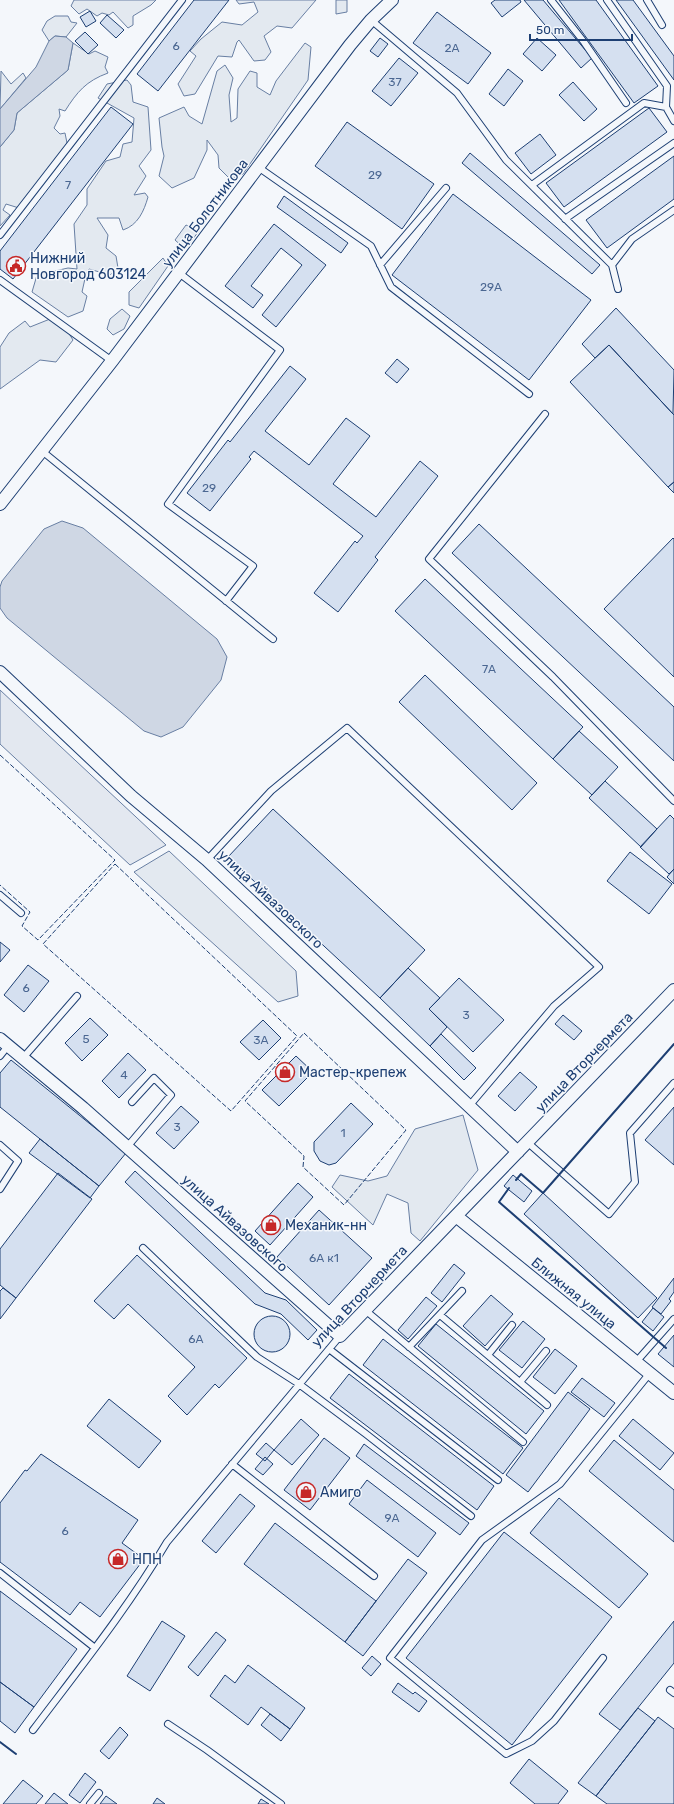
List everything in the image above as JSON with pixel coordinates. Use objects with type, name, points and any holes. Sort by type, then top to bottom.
[{"type":"street","name":"улица Болотникова","points":[[0,504],[112,361],[350,45],[371,20],[392,0]]},
{"type":"street","name":"улица Айвазовского","points":[[0,672],[131,796],[207,860],[470,1105],[518,1152]]},
{"type":"street","name":"улица Вторчермета","points":[[340,1336],[674,990]]},
{"type":"street","name":"улица Айвазовского","points":[[4,1043],[127,1147],[340,1336]]},
{"type":"street","name":"Ближняя улица","points":[[456,1216],[674,1393]]},
{"type":"lane","points":[[0,235],[182,0]]},
{"type":"lane","points":[[551,0],[584,42],[626,103]]},
{"type":"lane","points":[[607,0],[667,86],[666,107],[674,121]]},
{"type":"lane","points":[[647,0],[662,25]]},
{"type":"lane","points":[[371,20],[457,93],[506,160],[612,265],[618,289]]},
{"type":"lane","points":[[532,185],[644,103],[666,107]]},
{"type":"lane","points":[[566,219],[674,143]]},
{"type":"lane","points":[[258,167],[371,246],[390,287],[529,394]]},
{"type":"lane","points":[[380,265],[446,188]]},
{"type":"lane","points":[[612,265],[632,239],[674,210]]},
{"type":"lane","points":[[179,273],[280,350],[168,504],[253,566],[226,601]]},
{"type":"lane","points":[[0,280],[112,361]]},
{"type":"lane","points":[[545,414],[429,560],[554,677],[674,801]]},
{"type":"lane","points":[[42,451],[273,639]]},
{"type":"lane","points":[[207,860],[271,791],[347,728],[599,967],[554,1006],[470,1105]]},
{"type":"lane","points":[[0,895],[21,914]]},
{"type":"lane","points":[[23,1058],[77,996]]},
{"type":"lane","points":[[0,1056],[4,1043]]},
{"type":"lane","points":[[127,1147],[171,1095],[154,1078],[132,1102]]},
{"type":"lane","points":[[527,1142],[609,1214],[635,1182],[630,1133],[674,1083]]},
{"type":"lane","points":[[0,1146],[18,1161],[0,1189]]},
{"type":"lane","points":[[143,1248],[257,1357],[299,1384],[471,1516]]},
{"type":"lane","points":[[410,1346],[462,1291]]},
{"type":"lane","points":[[365,1310],[410,1346],[523,1442]]},
{"type":"lane","points":[[440,1315],[547,1405]]},
{"type":"lane","points":[[636,1362],[674,1319]]},
{"type":"lane","points":[[488,1355],[512,1325]]},
{"type":"lane","name":"улица Вторчермета","points":[[33,1730],[95,1648],[151,1570],[167,1542],[340,1336]]},
{"type":"lane","points":[[329,1349],[498,1480]]},
{"type":"lane","points":[[520,1382],[546,1352]]},
{"type":"lane","points":[[603,1658],[554,1721],[532,1741],[506,1754],[390,1658],[482,1540],[560,1484],[650,1374]]},
{"type":"lane","points":[[232,1464],[374,1576]]},
{"type":"lane","points":[[0,1574],[95,1648]]},
{"type":"lane","points":[[168,1724],[207,1750],[281,1804]]},
{"type":"lane","points":[[90,1804],[99,1793]]},
{"type":"shaded area","points":[[74,0],[156,0],[151,5],[133,16],[133,25],[128,28],[113,12],[109,15],[102,13],[97,16],[87,9],[79,14],[71,6]]},
{"type":"shaded area","points":[[236,0],[316,0],[292,28],[277,26],[264,36],[271,52],[265,60],[254,61],[239,40],[232,57],[218,56],[195,94],[184,96],[178,84],[196,56],[190,51],[201,39],[222,22],[242,25],[258,12],[254,2],[239,4]]},
{"type":"shaded area","points":[[336,0],[347,0],[347,12],[336,14]]},
{"type":"shaded area","points":[[55,16],[68,16],[71,22],[77,23],[66,37],[55,36],[49,41],[42,30],[47,21]]},
{"type":"shaded area","points":[[55,36],[66,37],[73,43],[68,70],[17,113],[14,130],[0,147],[0,109],[36,67],[49,41]]},
{"type":"shaded area","points":[[73,43],[89,54],[95,51],[108,57],[105,67],[108,73],[100,76],[83,88],[65,111],[59,109],[60,116],[54,128],[60,134],[65,133],[67,143],[60,155],[19,208],[6,204],[3,210],[10,215],[0,226],[0,147],[14,130],[17,113],[68,70]]},
{"type":"shaded area","points":[[305,43],[311,47],[308,80],[243,174],[230,179],[219,168],[218,155],[207,140],[207,150],[194,178],[172,188],[159,176],[164,156],[159,118],[184,107],[189,116],[202,124],[217,71],[225,65],[233,78],[229,95],[231,122],[237,118],[238,89],[250,71],[257,73],[257,87],[270,95],[276,81]]},
{"type":"shaded area","points":[[1,71],[11,84],[23,73],[26,78],[0,109]]},
{"type":"shaded area","points":[[127,80],[131,85],[133,102],[148,107],[151,150],[139,166],[146,176],[134,195],[145,193],[148,197],[140,217],[128,228],[123,230],[119,218],[97,218],[108,235],[106,248],[116,256],[118,268],[110,275],[89,269],[86,274],[82,292],[87,296],[83,311],[68,317],[32,292],[37,275],[68,268],[77,269],[74,224],[87,205],[87,189],[106,161],[120,157],[123,144],[132,142],[134,118],[98,98],[107,84]]},
{"type":"shaded area","points":[[186,225],[199,231],[185,249],[175,240]]},
{"type":"shaded area","points":[[163,258],[168,266],[139,308],[129,305],[129,292]]},
{"type":"shaded area","points":[[122,309],[130,316],[124,329],[113,335],[107,329],[110,319]]},
{"type":"shaded area","points":[[50,319],[68,332],[73,340],[56,362],[40,360],[0,389],[0,347],[9,333],[25,321],[30,327]]},
{"type":"shaded area","points":[[62,521],[83,528],[217,639],[227,657],[221,680],[183,727],[161,737],[144,731],[7,618],[0,608],[0,587],[2,581],[44,529]]},
{"type":"shaded area","points":[[0,690],[166,845],[130,865],[0,744]]},
{"type":"shaded area","points":[[169,851],[296,971],[298,996],[278,1002],[134,872]]},
{"type":"shaded area","points":[[463,1115],[478,1170],[420,1241],[411,1233],[408,1203],[387,1194],[373,1225],[332,1187],[340,1175],[368,1181],[387,1176],[415,1129]]},
{"type":"building","points":[[194,0],[229,0],[158,91],[137,74]]},
{"type":"building","points":[[495,0],[520,0],[521,2],[502,17],[491,3]]},
{"type":"building","points":[[524,0],[543,0],[592,58],[581,68]]},
{"type":"building","points":[[559,0],[596,0],[658,86],[634,103]]},
{"type":"building","points":[[616,0],[633,0],[674,56],[674,80]]},
{"type":"building","points":[[90,11],[96,21],[86,27],[80,17]]},
{"type":"building","points":[[437,12],[491,53],[468,84],[413,43]]},
{"type":"building","points":[[107,15],[124,30],[116,38],[100,23]]},
{"type":"building","points":[[85,32],[98,45],[88,54],[75,41]]},
{"type":"building","points":[[380,38],[388,44],[378,57],[370,51]]},
{"type":"building","points":[[537,38],[556,55],[542,71],[523,54]]},
{"type":"building","points":[[399,58],[418,73],[391,106],[372,91]]},
{"type":"building","points":[[508,69],[523,81],[504,106],[489,94]]},
{"type":"building","points":[[573,82],[597,109],[584,121],[559,95]]},
{"type":"building","points":[[111,107],[133,124],[13,279],[0,269],[0,251]]},
{"type":"building","points":[[649,108],[667,132],[564,207],[546,183]]},
{"type":"building","points":[[347,122],[434,184],[402,229],[315,166]]},
{"type":"building","points":[[540,134],[556,155],[531,174],[515,153]]},
{"type":"building","points":[[470,153],[600,265],[592,274],[462,163]]},
{"type":"building","points":[[674,156],[674,199],[607,248],[586,220]]},
{"type":"building","points":[[453,194],[591,300],[529,380],[392,275]]},
{"type":"building","points":[[284,196],[348,243],[341,253],[277,207]]},
{"type":"building","points":[[274,224],[326,265],[276,327],[262,315],[302,265],[281,248],[251,286],[263,295],[253,308],[225,286]]},
{"type":"building","points":[[616,308],[674,370],[673,414],[609,345],[595,358],[582,344]]},
{"type":"building","points":[[609,345],[674,415],[674,482],[668,487],[570,382]]},
{"type":"building","points":[[397,359],[409,369],[397,383],[385,373]]},
{"type":"building","points":[[290,366],[306,379],[265,431],[309,465],[346,418],[370,436],[333,484],[376,517],[420,461],[438,476],[375,557],[378,560],[338,612],[314,593],[355,541],[357,543],[363,536],[254,451],[249,457],[251,459],[210,511],[187,493],[228,440],[230,442]]},
{"type":"building","points":[[674,482],[674,493],[668,487]]},
{"type":"building","points":[[479,524],[674,707],[674,761],[452,553]]},
{"type":"building","points":[[673,538],[674,539],[674,677],[604,609]]},
{"type":"building","points":[[425,579],[583,727],[553,759],[395,611]]},
{"type":"building","points":[[425,675],[537,783],[512,810],[399,702]]},
{"type":"building","points":[[579,731],[618,767],[592,795],[553,759]]},
{"type":"building","points":[[605,781],[657,829],[641,847],[589,798]]},
{"type":"building","points":[[273,809],[425,950],[380,998],[228,857]]},
{"type":"building","points":[[670,815],[674,819],[674,869],[669,874],[640,847]]},
{"type":"building","points":[[630,852],[672,884],[649,914],[607,881]]},
{"type":"building","points":[[674,869],[674,884],[667,877]]},
{"type":"building","points":[[0,942],[10,950],[0,962]]},
{"type":"building","points":[[28,965],[49,981],[24,1012],[4,995]]},
{"type":"building","points":[[408,968],[440,998],[429,1009],[447,1027],[430,1046],[380,998]]},
{"type":"building","points":[[459,978],[504,1020],[473,1052],[429,1009]]},
{"type":"building","points":[[563,1015],[582,1031],[574,1040],[555,1024]]},
{"type":"building","points":[[90,1018],[108,1035],[82,1061],[65,1043]]},
{"type":"building","points":[[263,1020],[281,1038],[259,1060],[240,1042]]},
{"type":"building","points":[[441,1034],[476,1068],[464,1080],[430,1046]]},
{"type":"building","points":[[128,1053],[146,1070],[119,1098],[102,1081]]},
{"type":"building","points":[[296,1056],[313,1072],[279,1106],[262,1090]]},
{"type":"building","points":[[11,1060],[126,1153],[99,1186],[0,1107],[0,1073]]},
{"type":"building","points":[[520,1072],[537,1087],[515,1111],[498,1096]]},
{"type":"building","points":[[351,1103],[373,1124],[336,1163],[329,1165],[320,1161],[314,1151],[314,1142]]},
{"type":"building","points":[[181,1106],[199,1122],[174,1149],[156,1133]]},
{"type":"building","points":[[674,1107],[674,1165],[645,1140]]},
{"type":"building","points":[[40,1139],[99,1186],[90,1198],[29,1153]]},
{"type":"building","points":[[135,1171],[265,1293],[286,1300],[317,1330],[308,1340],[281,1314],[255,1304],[125,1182]]},
{"type":"building","points":[[58,1173],[92,1199],[16,1298],[0,1285],[0,1249]]},
{"type":"building","points":[[513,1175],[532,1191],[524,1202],[504,1186]]},
{"type":"building","points":[[298,1183],[313,1197],[270,1245],[255,1231]]},
{"type":"building","points":[[543,1193],[657,1298],[638,1318],[524,1214]]},
{"type":"building","points":[[319,1210],[372,1258],[329,1305],[277,1257]]},
{"type":"building","points":[[137,1255],[247,1358],[219,1388],[215,1384],[187,1415],[168,1396],[195,1367],[128,1304],[114,1319],[94,1301]]},
{"type":"building","points":[[454,1264],[465,1273],[442,1302],[431,1293]]},
{"type":"building","points":[[674,1278],[674,1292],[669,1299],[671,1301],[661,1314],[652,1307]]},
{"type":"building","points":[[3,1288],[16,1298],[0,1319],[0,1291]]},
{"type":"building","points":[[491,1295],[513,1314],[485,1346],[463,1326]]},
{"type":"building","points":[[426,1297],[437,1306],[408,1339],[398,1330]]},
{"type":"building","points":[[653,1308],[664,1317],[653,1331],[642,1322]]},
{"type":"building","points":[[276,1316],[285,1321],[289,1327],[289,1341],[285,1347],[276,1352],[268,1352],[259,1347],[255,1341],[254,1330],[259,1321],[265,1317]]},
{"type":"building","points":[[523,1321],[545,1339],[522,1368],[499,1350]]},
{"type":"building","points":[[436,1324],[544,1411],[526,1434],[418,1346]]},
{"type":"building","points":[[674,1335],[674,1367],[658,1354]]},
{"type":"building","points":[[383,1339],[523,1448],[503,1474],[363,1365]]},
{"type":"building","points":[[555,1349],[577,1366],[555,1394],[533,1377]]},
{"type":"building","points":[[349,1374],[494,1486],[477,1510],[330,1398]]},
{"type":"building","points":[[582,1378],[615,1403],[604,1417],[571,1392]]},
{"type":"building","points":[[568,1392],[590,1409],[528,1492],[506,1475]]},
{"type":"building","points":[[109,1399],[161,1441],[139,1468],[87,1426]]},
{"type":"building","points":[[301,1419],[319,1435],[292,1465],[274,1450]]},
{"type":"building","points":[[633,1419],[674,1453],[660,1470],[619,1436]]},
{"type":"building","points":[[324,1438],[350,1458],[310,1510],[284,1490]]},
{"type":"building","points":[[614,1440],[674,1490],[674,1542],[589,1471]]},
{"type":"building","points":[[266,1443],[274,1450],[265,1461],[256,1454]]},
{"type":"building","points":[[364,1444],[469,1523],[460,1535],[356,1456]]},
{"type":"building","points":[[41,1454],[138,1520],[122,1543],[144,1559],[100,1617],[80,1602],[70,1615],[0,1562],[0,1503],[25,1470],[27,1471]]},
{"type":"building","points":[[265,1457],[273,1464],[263,1475],[255,1469]]},
{"type":"building","points":[[367,1480],[436,1533],[418,1557],[349,1504]]},
{"type":"building","points":[[240,1494],[255,1506],[216,1553],[202,1541]]},
{"type":"building","points":[[559,1498],[648,1574],[619,1608],[530,1533]]},
{"type":"building","points":[[275,1523],[376,1601],[345,1642],[244,1564]]},
{"type":"building","points":[[504,1532],[612,1617],[512,1745],[406,1658]]},
{"type":"building","points":[[408,1559],[427,1573],[363,1656],[345,1642]]},
{"type":"building","points":[[0,1591],[77,1649],[34,1707],[0,1682]]},
{"type":"building","points":[[162,1621],[185,1636],[150,1691],[127,1676]]},
{"type":"building","points":[[674,1621],[674,1663],[620,1730],[599,1714]]},
{"type":"building","points":[[216,1632],[226,1640],[198,1676],[188,1667]]},
{"type":"building","points":[[372,1656],[381,1664],[371,1676],[362,1668]]},
{"type":"building","points":[[248,1665],[305,1708],[290,1729],[261,1707],[248,1725],[210,1696],[225,1675],[235,1683]]},
{"type":"building","points":[[0,1682],[34,1707],[15,1733],[0,1721]]},
{"type":"building","points":[[398,1683],[413,1694],[415,1692],[427,1701],[419,1712],[392,1692]]},
{"type":"building","points":[[638,1708],[655,1721],[596,1796],[578,1783]]},
{"type":"building","points":[[270,1714],[290,1729],[281,1741],[261,1725]]},
{"type":"building","points":[[658,1717],[674,1729],[674,1804],[607,1804],[596,1796]]},
{"type":"building","points":[[120,1727],[128,1735],[109,1759],[100,1751]]},
{"type":"building","points":[[529,1759],[568,1791],[558,1804],[535,1804],[510,1783]]},
{"type":"building","points":[[85,1773],[96,1782],[80,1803],[69,1795]]},
{"type":"building","points":[[23,1780],[43,1796],[36,1804],[3,1804]]},
{"type":"building","points":[[54,1793],[68,1804],[45,1804]]},
{"type":"building","points":[[106,1796],[117,1804],[100,1804]]},
{"type":"building","points":[[157,1798],[165,1804],[153,1804]]},
{"type":"building","points":[[261,1799],[269,1804],[258,1804]]},
{"type":"fence","points":[[0,755],[115,860],[38,940],[22,926],[30,912],[0,885]]},
{"type":"fence","points":[[115,864],[297,1036],[231,1111],[43,944],[115,864]]},
{"type":"fence","points":[[304,1033],[406,1130],[344,1205],[303,1167],[304,1156],[245,1101],[304,1033]]},
{"type":"wall","points":[[516,1180],[521,1174],[543,1193],[674,1044]]},
{"type":"wall","points":[[509,1188],[499,1202],[666,1348]]},
{"type":"wall","points":[[0,1742],[16,1754]]},
{"type":"place","name":"Нижний Новгород 603124","points":[[16,266]]},
{"type":"place","name":"Мастер-крепеж","points":[[285,1072]]},
{"type":"place","name":"Механик-нн","points":[[271,1225]]},
{"type":"place","name":"Амиго","points":[[306,1492]]},
{"type":"place","name":"НПН","points":[[118,1559]]}]
